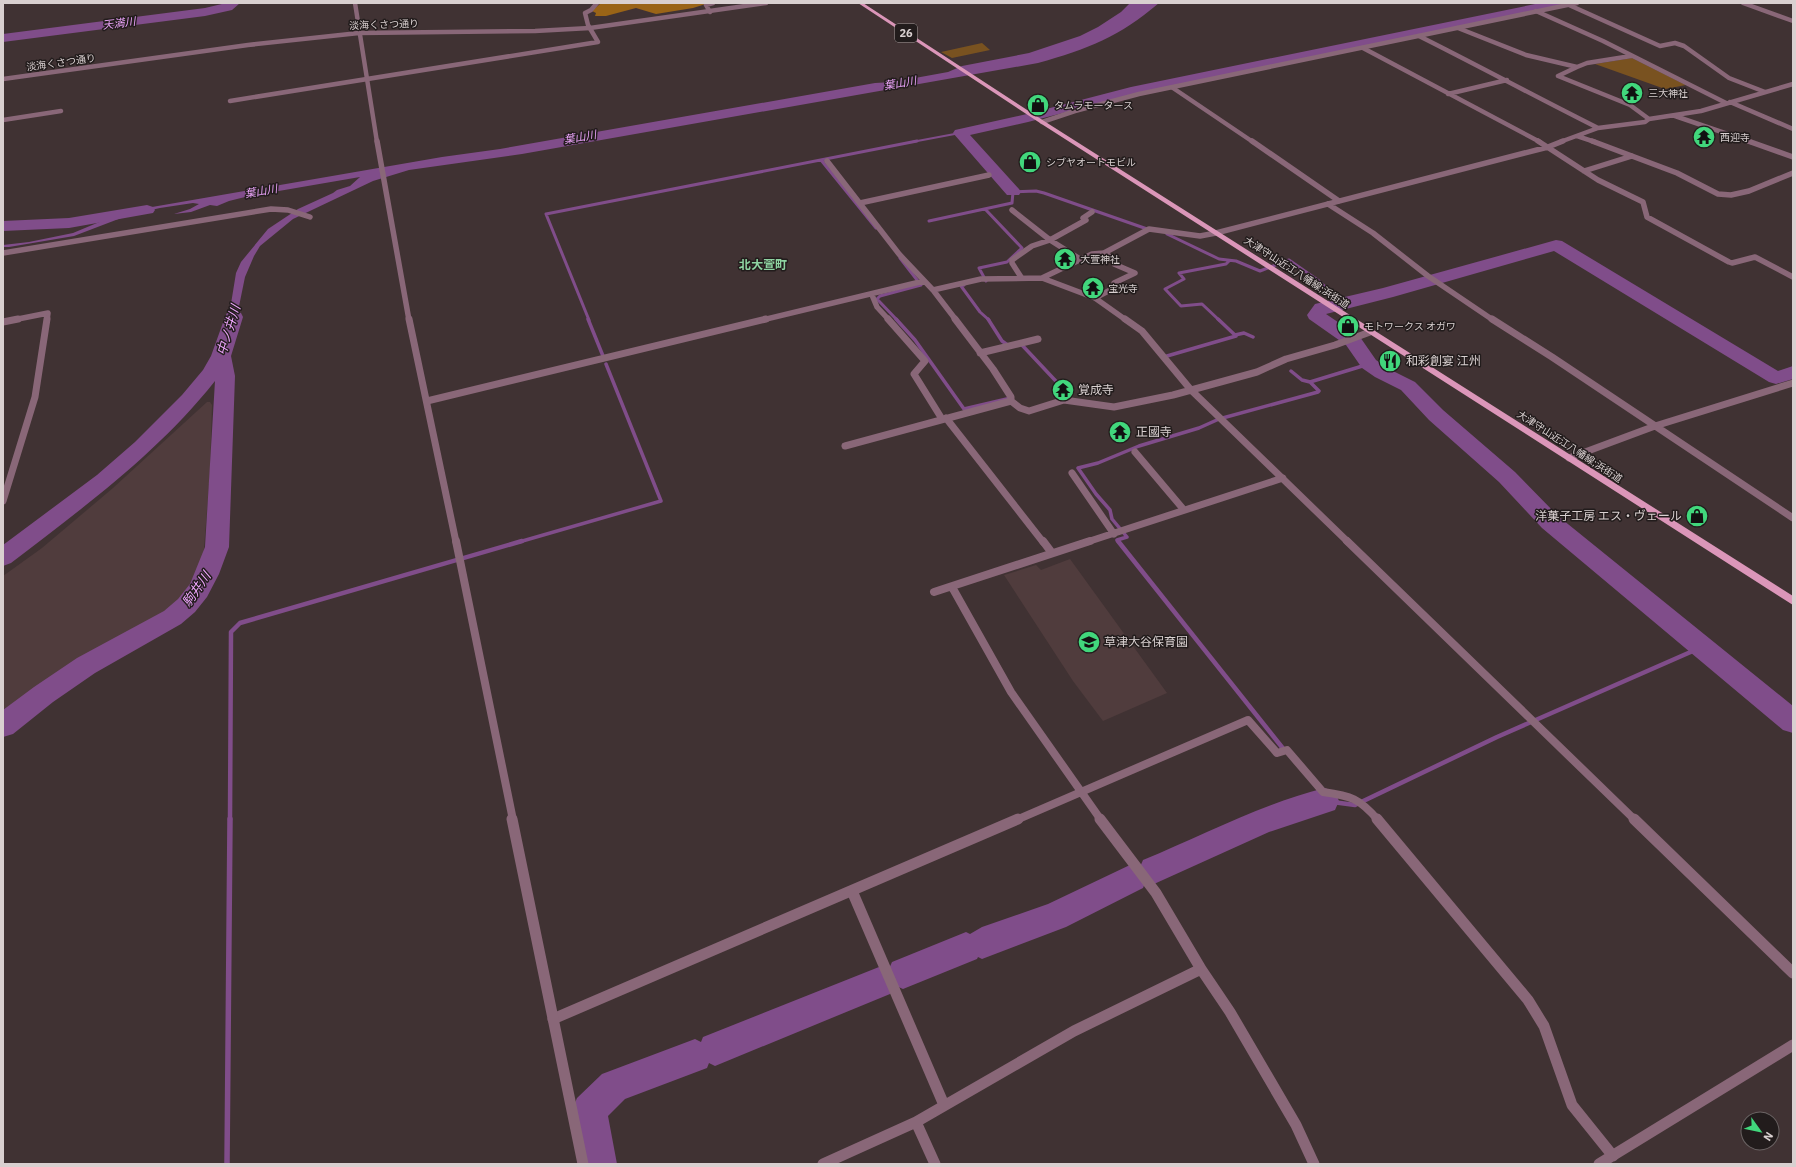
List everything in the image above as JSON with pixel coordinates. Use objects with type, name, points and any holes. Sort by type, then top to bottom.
[{"type":"main road","name":"大津守山近江八幡線;浜街道","points":[[860,3],[979,82],[1793,601]]},
{"type":"street","points":[[355,3],[366,79],[382,162],[413,344],[427,401],[582,1164]]},
{"type":"street","points":[[230,101],[598,42],[589,26],[585,13],[591,10],[597,3]]},
{"type":"street","points":[[709,11],[706,5],[713,3]]},
{"type":"street","name":"淡海くさつ通り","points":[[709,11],[746,3]]},
{"type":"street","name":"淡海くさつ通り","points":[[3,78],[359,31],[535,31],[589,26],[766,3]]},
{"type":"street","points":[[1037,118],[1576,3]]},
{"type":"street","points":[[1743,3],[1793,21]]},
{"type":"street","points":[[1569,5],[1660,46],[1675,43],[1684,46],[1729,78],[1765,92]]},
{"type":"street","points":[[1536,11],[1603,41],[1631,56],[1728,102],[1793,129]]},
{"type":"street","points":[[1458,28],[1526,56],[1577,67]]},
{"type":"street","points":[[1419,36],[1507,80],[1561,111],[1598,128]]},
{"type":"street","points":[[1363,48],[1548,147],[1584,171],[1643,202],[1647,217],[1729,262],[1732,263],[1755,257],[1793,277]]},
{"type":"street","points":[[1631,56],[1586,63],[1558,76],[1630,105],[1649,119]]},
{"type":"street","points":[[1448,94],[1507,80]]},
{"type":"street","points":[[1042,278],[1092,254],[1104,253],[1149,229],[1200,236],[1548,147],[1598,128],[1645,122],[1649,119],[1701,111],[1793,84]]},
{"type":"street","points":[[1173,88],[1338,201]]},
{"type":"street","points":[[3,120],[61,111]]},
{"type":"street","points":[[1674,116],[1793,157]]},
{"type":"street","points":[[1577,136],[1678,174],[1724,196],[1747,191],[1777,181],[1793,172]]},
{"type":"street","points":[[1584,171],[1632,156]]},
{"type":"street","points":[[827,161],[899,254],[933,290],[1011,397],[1011,401],[1016,407],[1027,411],[1070,400],[1114,406],[1173,395],[1257,372],[1286,359],[1335,345],[1370,332]]},
{"type":"street","points":[[860,203],[989,175]]},
{"type":"street","points":[[1328,204],[1373,233],[1428,276],[1793,518]]},
{"type":"street","points":[[3,254],[265,209],[288,210],[310,217]]},
{"type":"street","points":[[1012,210],[1050,240],[1080,259]]},
{"type":"street","points":[[1021,277],[1012,263],[1012,260],[1032,246],[1050,240],[1086,220],[1083,218],[1092,212]]},
{"type":"street","points":[[1095,298],[1114,288],[1114,283],[1117,281],[1135,273],[1114,264],[1114,259],[1104,253]]},
{"type":"street","points":[[933,290],[981,279],[1021,277],[1042,278],[1095,298],[1142,331],[1191,390],[1793,973]]},
{"type":"street","points":[[427,401],[924,282]]},
{"type":"street","points":[[872,295],[877,307],[925,361],[914,374],[944,419],[1052,553]]},
{"type":"street","points":[[3,322],[48,313],[35,397],[3,501]]},
{"type":"street","points":[[980,353],[1020,342],[1025,343],[1038,339]]},
{"type":"street","points":[[1569,458],[1655,426],[1793,383]]},
{"type":"street","points":[[844,446],[1011,401]]},
{"type":"street","points":[[1135,452],[1184,510]]},
{"type":"street","points":[[1072,473],[1114,534]]},
{"type":"street","points":[[934,592],[1282,478]]},
{"type":"street","points":[[952,587],[1011,692],[1080,793],[1156,893],[1201,969],[1230,1012],[1296,1125],[1314,1164]]},
{"type":"street","points":[[553,1019],[1248,720],[1277,753],[1287,750],[1323,792],[1346,795],[1365,805],[1528,1000],[1544,1026],[1572,1105],[1613,1156]]},
{"type":"street","points":[[852,891],[944,1105]]},
{"type":"street","points":[[823,1164],[916,1122],[1074,1031],[1201,969]]},
{"type":"street","points":[[1599,1164],[1793,1045]]},
{"type":"street","points":[[916,1122],[935,1164]]},
{"type":"shaded area","points":[[601,3],[709,3],[693,8],[656,14],[636,8],[606,16],[595,16],[596,13],[592,11]]},
{"type":"shaded area","points":[[982,43],[990,50],[952,58],[941,52]]},
{"type":"shaded area","points":[[1632,58],[1686,85],[1665,89],[1595,64]]},
{"type":"shaded area","points":[[207,402],[210,402],[212,405],[210,471],[203,561],[191,585],[165,614],[93,653],[25,697],[3,715],[3,576],[42,548],[113,488]]},
{"type":"shaded area","name":"草津大谷保育園","points":[[1070,559],[1167,693],[1103,721],[1073,681],[1004,575],[1036,565],[1041,570]]},
{"type":"water","points":[[1130,3],[1159,3],[1130,25],[1088,47],[1038,63],[522,154],[409,170],[373,181],[293,219],[260,246],[245,277],[228,360],[220,342],[225,321],[229,316],[236,273],[241,262],[268,229],[298,209],[337,190],[350,186],[360,177],[249,196],[217,206],[210,205],[191,212],[174,214],[190,209],[199,204],[193,203],[160,208],[129,215],[74,236],[3,247],[3,245],[29,242],[73,233],[121,213],[152,207],[442,157],[500,149],[875,83],[893,82],[948,72],[962,66],[1029,53],[1080,36],[1098,27],[1121,12]]},
{"type":"waterway","name":"天満川","points":[[3,38],[205,12],[228,7],[234,3]]},
{"type":"waterway","points":[[1013,192],[960,133],[1028,118],[1131,91],[1557,3]]},
{"type":"waterway","points":[[912,142],[960,133]]},
{"type":"waterway","points":[[589,320],[546,214],[917,141]]},
{"type":"waterway","points":[[821,160],[876,228]]},
{"type":"waterway","points":[[929,221],[1012,203],[1013,192],[1036,191],[1150,230]]},
{"type":"waterway","name":"葉山川","points":[[3,226],[69,223],[147,210]]},
{"type":"waterway","points":[[986,210],[1022,248],[1007,262],[979,268],[986,281]]},
{"type":"waterway","points":[[1167,234],[1219,259],[1236,261],[1260,271],[1289,260],[1319,281],[1343,303]]},
{"type":"waterway","points":[[1793,372],[1776,378],[1556,245],[1387,293],[1321,308],[1316,315],[1353,341],[1369,364],[1382,373],[1408,386],[1436,415],[1507,477],[1550,522],[1793,722]]},
{"type":"waterway","points":[[897,320],[877,299],[880,296],[921,285],[900,258]]},
{"type":"waterway","points":[[1219,320],[1202,304],[1181,306],[1165,289],[1184,279],[1179,273],[1226,264],[1229,261]]},
{"type":"waterway","points":[[964,285],[961,286],[980,312],[988,319]]},
{"type":"waterway","name":"中ノ井川","points":[[221,356],[234,317]]},
{"type":"waterway","points":[[588,319],[603,356]]},
{"type":"waterway","points":[[896,319],[915,340],[964,409],[1011,398]]},
{"type":"waterway","points":[[988,319],[1002,341],[1009,346]]},
{"type":"waterway","points":[[1167,356],[1236,336],[1218,319]]},
{"type":"waterway","points":[[1235,335],[1244,333],[1253,337]]},
{"type":"waterway","points":[[1021,344],[1068,394],[1068,397],[1063,398]]},
{"type":"waterway","name":"中ノ井川","points":[[3,557],[105,480],[142,447],[189,400],[211,373],[221,356]]},
{"type":"waterway","name":"駒井川","points":[[3,726],[30,704],[86,666],[116,648],[173,618],[193,598],[203,582],[217,547],[225,376],[221,356]]},
{"type":"waterway","points":[[519,542],[661,501],[606,364]]},
{"type":"waterway","points":[[1310,382],[1369,364]]},
{"type":"waterway","points":[[1291,371],[1302,380],[1310,382]]},
{"type":"waterway","points":[[1118,541],[1117,540],[1127,537],[1112,519],[1110,510],[1096,494],[1078,468],[1098,463],[1139,446],[1199,428],[1219,419],[1318,392],[1319,391],[1310,382]]},
{"type":"waterway","points":[[230,820],[231,632],[240,623],[522,541]]},
{"type":"waterway","points":[[1118,541],[1285,751]]},
{"type":"waterway","points":[[1318,792],[1325,801],[1355,805],[1497,737],[1702,647]]},
{"type":"waterway","points":[[1154,870],[1259,822],[1302,807],[1325,801]]},
{"type":"waterway","points":[[227,1164],[230,819]]},
{"type":"waterway","points":[[982,943],[1055,916],[1132,878]]},
{"type":"waterway","points":[[903,973],[966,948]]},
{"type":"waterway","points":[[715,1049],[879,983]]},
{"type":"waterway","points":[[599,1164],[589,1110],[614,1086],[695,1056]]},
{"type":"place","name":"三大神社","points":[[1632,93]]},
{"type":"place","name":"タムラモータース","points":[[1038,105]]},
{"type":"place","name":"西迎寺","points":[[1704,137]]},
{"type":"place","name":"シブヤオートモビル","points":[[1030,162]]},
{"type":"place","name":"大萱神社","points":[[1065,259]]},
{"type":"place","name":"宝光寺","points":[[1093,288]]},
{"type":"place","name":"モトワークス オガワ","points":[[1348,326]]},
{"type":"place","name":"和彩創宴 江州","points":[[1390,361]]},
{"type":"place","name":"覚成寺","points":[[1063,390]]},
{"type":"place","name":"正國寺","points":[[1120,432]]},
{"type":"place","name":"洋菓子工房 エス・ヴェール","points":[[1697,516]]},
{"type":"place","name":"草津大谷保育園","points":[[1089,642]]},
{"type":"district","name":"北大萱町","points":[[763,265]]}]
